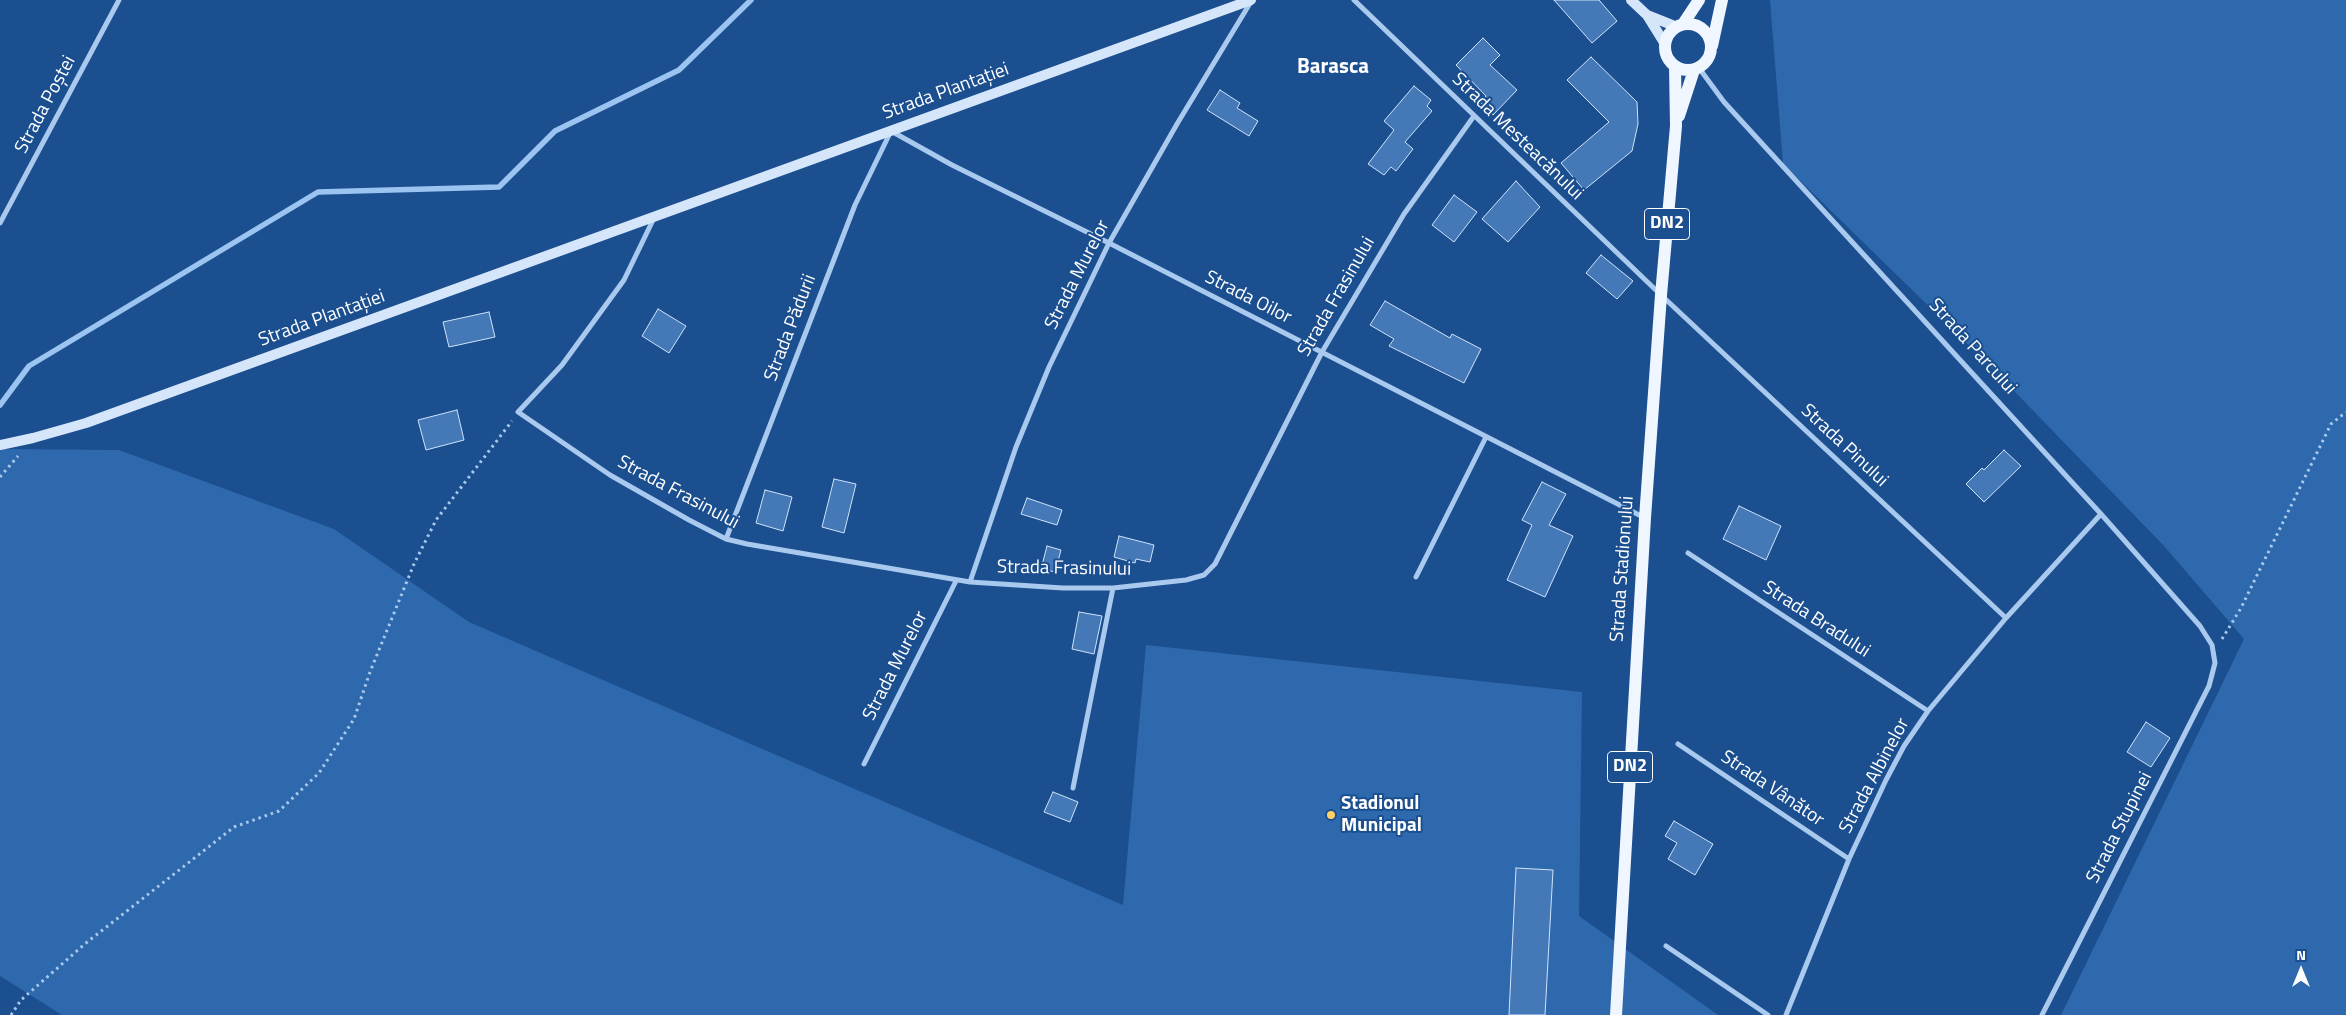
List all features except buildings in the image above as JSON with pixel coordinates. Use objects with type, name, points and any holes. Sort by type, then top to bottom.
[{"type":"main road","name":"Strada Plantației","points":[[0,445],[86,423],[1251,0]]},
{"type":"main road","points":[[1631,0],[1647,15],[1665,44]]},
{"type":"main road","points":[[1665,44],[1668,34],[1680,25],[1698,0]]},
{"type":"main road","name":"DN2","points":[[1696,69],[1707,62],[1722,0]]},
{"type":"main road","points":[[1647,15],[1680,25],[1690,24],[1702,28],[1709,36],[1712,46]]},
{"type":"main road","name":"DN2","points":[[1665,44],[1666,54],[1675,66]]},
{"type":"main road","points":[[1675,66],[1684,70],[1696,69]]},
{"type":"main road","name":"Strada Stadionului","points":[[1616,1015],[1645,518],[1661,295],[1676,126],[1675,66]]},
{"type":"main road","name":"Strada Stadionului","points":[[1676,126],[1696,69]]},
{"type":"street","name":"Strada Poștei","points":[[0,223],[118,0]]},
{"type":"street","name":"Strada Murelor","points":[[970,582],[1031,407],[1109,243],[1251,0]]},
{"type":"street","name":"Strada Mesteacănului","points":[[1354,0],[1661,295]]},
{"type":"street","name":"Strada Parcului","points":[[1696,69],[1724,102],[2101,514],[2200,626],[2214,652]]},
{"type":"street","name":"Strada Frasinului","points":[[518,412],[610,475],[726,538],[746,544],[970,582],[1063,588],[1113,588],[1186,580],[1204,575],[1210,570],[1222,552],[1322,352],[1404,214],[1474,116]]},
{"type":"street","name":"Strada Oilor","points":[[891,131],[952,165],[1109,243],[1645,518]]},
{"type":"street","name":"Strada Pădurii","points":[[726,538],[854,205],[891,131]]},
{"type":"street","points":[[518,412],[562,365],[624,280],[654,218]]},
{"type":"street","name":"Strada Pinului","points":[[1661,295],[2006,618]]},
{"type":"street","points":[[1416,577],[1486,437]]},
{"type":"street","name":"Strada Albinelor","points":[[1786,1015],[1849,859],[1904,746],[1928,711],[2006,618],[2101,514]]},
{"type":"street","name":"Strada Bradului","points":[[1688,553],[1928,711]]},
{"type":"street","name":"Strada Murelor","points":[[864,764],[956,581]]},
{"type":"street","points":[[1073,788],[1113,588]]},
{"type":"street","name":"Strada Stupinei","points":[[2042,1015],[2209,686],[2215,663],[2214,652]]},
{"type":"street","name":"Strada Vânător","points":[[1678,744],[1849,859]]},
{"type":"street","points":[[1666,946],[1768,1015]]},
{"type":"path","points":[[11,1015],[22,1000],[94,937],[234,827],[279,811],[319,773],[354,719],[370,672],[410,573],[436,520],[518,412]]},
{"type":"path","points":[[2214,652],[2241,608],[2331,424],[2346,412]]},
{"type":"shaded area","points":[[1770,0],[2346,0],[2346,1015],[2061,1015],[2244,639],[2164,546],[1989,365],[1783,164]]},
{"type":"shaded area","points":[[0,449],[119,450],[334,529],[469,622],[1123,905],[1146,645],[1582,692],[1579,916],[1718,1015],[62,1015],[0,976]]},
{"type":"waterway","points":[[0,405],[29,366],[318,192],[499,187],[555,131],[679,70],[751,0]]},
{"type":"place","name":"Stadionul Municipal","points":[[1331,815]]},
{"type":"district","name":"Barasca","points":[[1333,68]]}]
